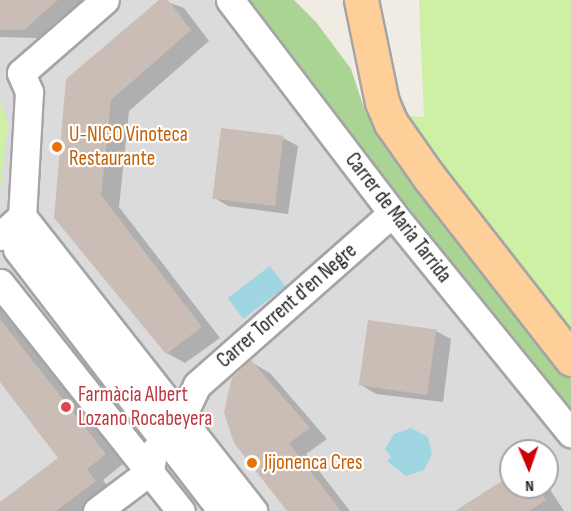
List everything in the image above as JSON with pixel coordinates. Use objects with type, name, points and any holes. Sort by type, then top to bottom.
[{"type":"main road","points":[[361,0],[382,102],[392,123],[429,177],[571,359]]},
{"type":"street","points":[[105,0],[10,70],[29,92],[22,216],[8,243],[169,432],[253,511]]},
{"type":"street","name":"Carrer de Maria Tarrida","points":[[230,0],[393,213],[571,433]]},
{"type":"street","name":"Carrer Torrent d'en Negre","points":[[150,471],[153,453],[169,432],[197,386],[393,213]]},
{"type":"street","points":[[22,216],[222,511]]},
{"type":"street","points":[[0,284],[181,511]]},
{"type":"street","points":[[97,511],[150,471]]},
{"type":"shaded area","points":[[0,0],[247,0],[571,419],[571,511],[0,511]]},
{"type":"green space","points":[[247,0],[294,0],[316,22],[351,69],[366,114],[571,380],[571,419]]},
{"type":"green space","points":[[419,0],[571,0],[571,380],[366,114],[424,117]]},
{"type":"green space","points":[[0,102],[8,122],[0,190]]},
{"type":"water","points":[[270,266],[286,287],[243,319],[228,298]]},
{"type":"water","points":[[411,428],[428,437],[432,454],[424,470],[406,476],[387,461],[391,457],[385,449],[394,434]]},
{"type":"building","points":[[0,0],[58,0],[24,30],[0,30]]},
{"type":"building","points":[[159,0],[168,0],[191,30],[111,100],[101,195],[202,327],[166,354],[54,218],[66,79]]},
{"type":"building","points":[[221,128],[284,136],[275,206],[212,198]]},
{"type":"building","points":[[0,319],[106,454],[87,469],[96,481],[56,511],[0,511],[0,502],[58,458],[0,382]]},
{"type":"building","points":[[368,320],[436,330],[427,395],[359,385]]},
{"type":"building","points":[[251,360],[310,428],[289,443],[341,511],[287,511],[234,443],[224,413],[227,398],[232,378]]},
{"type":"building","points":[[499,483],[499,499],[546,500],[529,511],[455,511]]},
{"type":"place","name":"U-NICO Vinoteca Restaurante","points":[[57,147]]},
{"type":"place","name":"Farmàcia Albert Lozano Rocabeyera","points":[[66,407]]},
{"type":"place","name":"Jijonenca Cres","points":[[252,463]]}]
